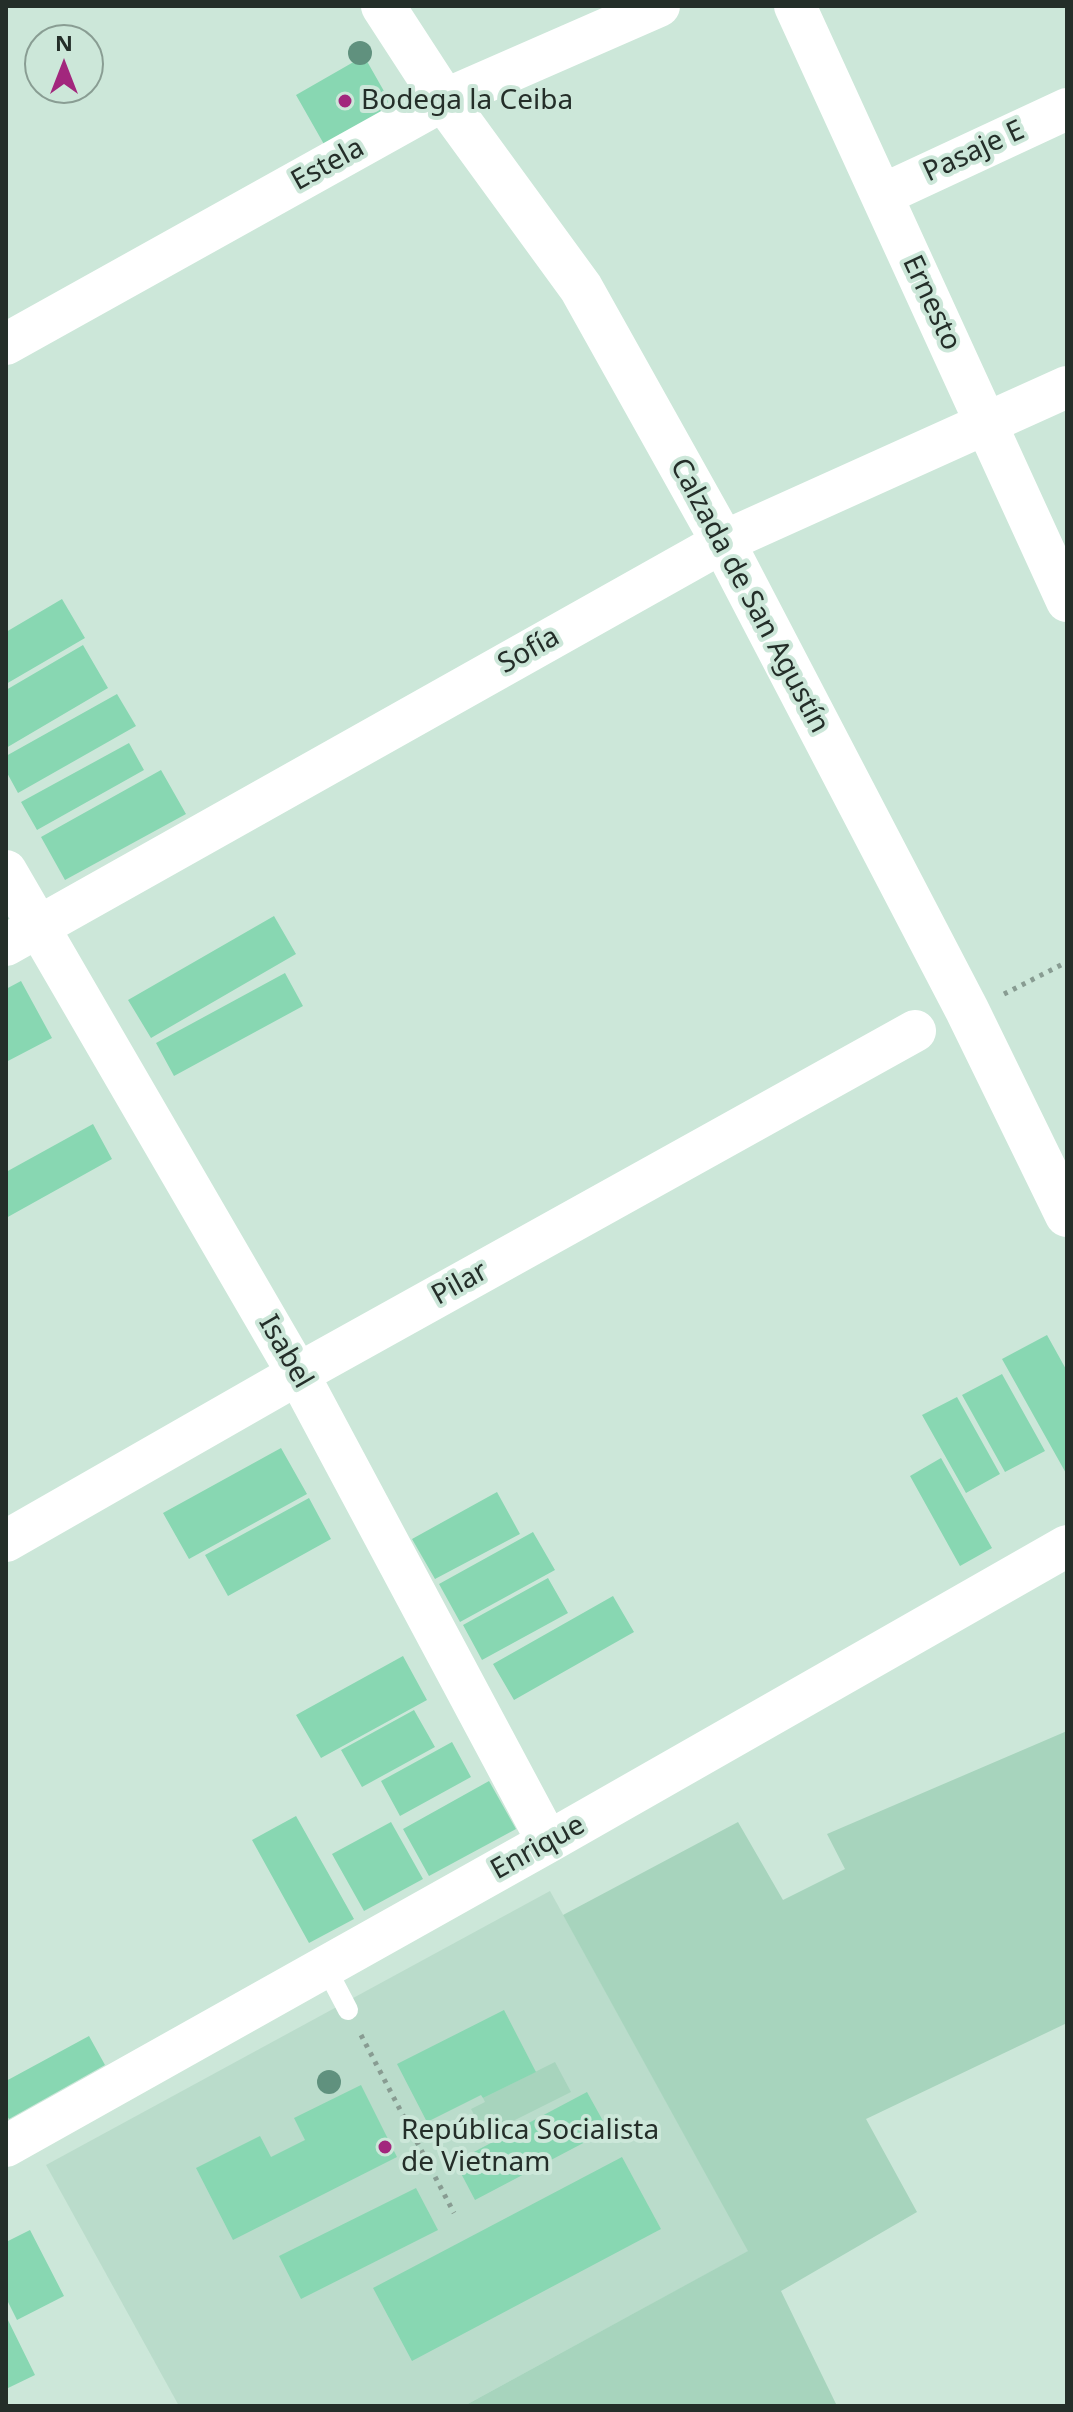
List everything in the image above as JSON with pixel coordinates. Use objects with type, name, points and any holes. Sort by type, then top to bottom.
[{"type":"main road","name":"Calzada de San Agustín","points":[[383,6],[444,100],[581,288],[981,1004],[1067,1215]]},
{"type":"street","name":"Estela","points":[[6,344],[444,100],[659,6]]},
{"type":"street","name":"Ernesto","points":[[795,6],[1067,601]]},
{"type":"street","name":"Pasaje E","points":[[882,195],[1067,109]]},
{"type":"street","name":"Sofía","points":[[22,936],[723,542],[1067,387]]},
{"type":"street","name":"Isabel","points":[[6,871],[22,936],[298,1374],[548,1842]]},
{"type":"street","name":"Pilar","points":[[6,1541],[298,1374],[915,1031]]},
{"type":"street","name":"Enrique","points":[[6,2146],[1067,1546]]},
{"type":"lane","points":[[325,1966],[348,2010]]},
{"type":"path","points":[[981,1004],[1067,962]]},
{"type":"path","points":[[348,2010],[454,2213]]},
{"type":"shaded area","points":[[1067,1731],[1067,2023],[866,2119],[917,2212],[781,2291],[837,2406],[464,2406],[748,2251],[563,1915],[738,1822],[783,1900],[845,1869],[827,1834]]},
{"type":"shaded area","name":"República Socialista de Vietnam","points":[[550,1891],[749,2251],[464,2406],[179,2406],[46,2165]]},
{"type":"shaded area","points":[[555,2062],[571,2092],[485,2135],[471,2109],[485,2102],[483,2098]]},
{"type":"building","name":"Bodega la Ceiba","points":[[364,56],[393,107],[325,146],[296,95]]},
{"type":"building","points":[[62,599],[85,638],[6,684],[6,632]]},
{"type":"building","points":[[83,645],[108,688],[6,748],[6,690]]},
{"type":"building","points":[[117,694],[136,726],[18,793],[6,771],[6,756]]},
{"type":"building","points":[[129,743],[144,770],[37,830],[21,802]]},
{"type":"building","points":[[161,770],[186,814],[65,880],[41,837]]},
{"type":"building","points":[[274,916],[296,954],[151,1038],[128,1000]]},
{"type":"building","points":[[285,973],[303,1006],[174,1076],[156,1043]]},
{"type":"building","points":[[21,981],[52,1038],[6,1062],[6,989]]},
{"type":"building","points":[[93,1124],[112,1159],[6,1218],[6,1172]]},
{"type":"building","points":[[1047,1335],[1067,1371],[1067,1475],[1002,1359]]},
{"type":"building","points":[[1002,1374],[1045,1451],[1005,1472],[962,1395]]},
{"type":"building","points":[[957,1397],[1000,1474],[966,1493],[922,1415]]},
{"type":"building","points":[[281,1448],[307,1494],[189,1559],[163,1513]]},
{"type":"building","points":[[941,1458],[992,1548],[960,1566],[910,1476]]},
{"type":"building","points":[[497,1492],[520,1534],[435,1579],[412,1539]]},
{"type":"building","points":[[309,1498],[331,1539],[228,1596],[205,1555]]},
{"type":"building","points":[[533,1532],[555,1570],[460,1622],[439,1584]]},
{"type":"building","points":[[548,1578],[568,1613],[482,1660],[463,1625]]},
{"type":"building","points":[[613,1596],[634,1632],[514,1700],[493,1664]]},
{"type":"building","points":[[403,1656],[427,1700],[321,1758],[296,1715]]},
{"type":"building","points":[[414,1710],[435,1747],[362,1787],[341,1750]]},
{"type":"building","points":[[452,1742],[471,1777],[400,1816],[381,1781]]},
{"type":"building","points":[[489,1781],[516,1829],[429,1876],[403,1829]]},
{"type":"building","points":[[296,1816],[354,1919],[309,1943],[252,1840]]},
{"type":"building","points":[[391,1822],[423,1879],[364,1911],[332,1854]]},
{"type":"building","points":[[504,2010],[536,2072],[427,2122],[397,2064]]},
{"type":"building","points":[[89,2036],[105,2065],[9,2119],[6,2114],[6,2081]]},
{"type":"building","points":[[361,2085],[397,2157],[233,2240],[196,2168],[260,2136],[271,2157],[305,2140],[294,2118]]},
{"type":"building","points":[[587,2092],[608,2130],[475,2200],[455,2162]]},
{"type":"building","points":[[622,2157],[661,2229],[412,2361],[373,2288]]},
{"type":"building","points":[[416,2188],[438,2230],[301,2299],[279,2256]]},
{"type":"building","points":[[30,2230],[64,2296],[17,2320],[6,2298],[6,2242]]},
{"type":"building","points":[[6,2316],[35,2375],[6,2389]]},
{"type":"place","name":"Bodega la Ceiba","points":[[345,101]]},
{"type":"place","name":"República Socialista de Vietnam","points":[[385,2147]]}]
